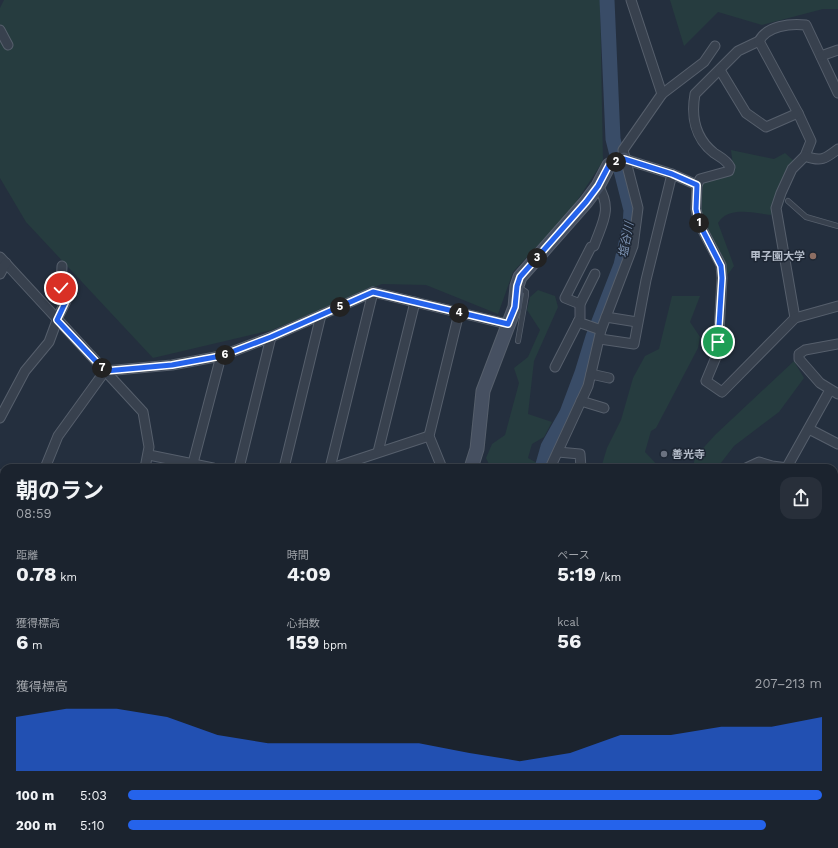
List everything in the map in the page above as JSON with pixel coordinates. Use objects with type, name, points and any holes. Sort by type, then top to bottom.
[{"type":"street","points":[[631,0],[662,94]]},
{"type":"street","points":[[838,93],[806,25],[796,24],[777,28],[762,35],[759,41],[738,51],[696,94],[694,120],[697,130],[711,151],[729,163],[730,167],[725,173],[700,179],[697,185],[696,209],[699,223],[721,266],[722,278],[718,349],[706,381],[722,392],[795,318],[838,306]]},
{"type":"street","points":[[0,30],[8,45]]},
{"type":"street","points":[[759,41],[798,113],[810,141],[805,156],[792,169],[776,208],[795,318]]},
{"type":"street","points":[[552,464],[588,386],[600,334],[633,246],[638,208],[624,159],[623,150],[662,94],[704,62],[715,46]]},
{"type":"street","points":[[821,56],[838,50]]},
{"type":"street","points":[[720,70],[746,113],[766,127],[798,113]]},
{"type":"street","points":[[805,156],[817,161],[825,159],[838,149]]},
{"type":"street","points":[[472,464],[477,449],[483,391],[515,307],[517,286],[520,277],[598,186],[609,165],[624,159],[672,174],[697,185]]},
{"type":"street","points":[[578,322],[600,334],[634,344],[637,322],[672,174]]},
{"type":"street","points":[[580,304],[565,298],[591,247],[594,246],[607,211],[603,194],[598,186]]},
{"type":"street","points":[[781,193],[788,201]]},
{"type":"street","points":[[0,274],[3,260]]},
{"type":"street","points":[[3,260],[143,412],[149,455],[147,464]]},
{"type":"street","points":[[0,418],[25,371],[49,342],[66,301],[61,288],[62,266]]},
{"type":"street","points":[[555,367],[580,318],[580,304],[595,274]]},
{"type":"street","points":[[47,464],[58,436],[105,371],[172,365],[221,356],[271,337],[373,292],[508,324]]},
{"type":"street","points":[[332,464],[373,292]]},
{"type":"street","points":[[378,452],[415,302]]},
{"type":"street","points":[[440,464],[429,436],[459,313]]},
{"type":"street","points":[[285,464],[321,315]]},
{"type":"street","points":[[606,317],[637,322]]},
{"type":"street","points":[[240,464],[271,337]]},
{"type":"street","points":[[790,464],[809,429],[834,392],[820,383],[799,359],[799,354],[805,350],[838,344]]},
{"type":"street","points":[[190,464],[221,356]]},
{"type":"street","points":[[591,374],[609,378]]},
{"type":"street","points":[[581,401],[604,408]]},
{"type":"street","points":[[809,429],[838,444]]},
{"type":"street","points":[[343,464],[429,436]]},
{"type":"street","points":[[558,452],[580,454],[581,464]]},
{"type":"street","points":[[149,455],[186,464]]},
{"type":"street","points":[[755,464],[759,462],[764,464]]},
{"type":"lane","points":[[788,201],[806,217],[838,226]]},
{"type":"lane","points":[[517,286],[526,292],[518,342]]},
{"type":"green space","points":[[4,0],[600,0],[603,161],[571,210],[513,272],[498,314],[426,285],[382,284],[272,330],[153,358],[26,222],[0,178],[0,8]]},
{"type":"green space","points":[[670,0],[838,0],[838,9],[823,9],[762,25],[718,12],[684,46]]},
{"type":"green space","points":[[731,150],[774,159],[785,153],[795,162],[779,189],[771,215],[735,212],[728,214],[718,223],[734,266],[726,277],[707,235],[701,212],[703,183],[726,176],[733,165]]},
{"type":"green space","points":[[538,290],[555,296],[558,307],[534,361],[528,414],[552,422],[544,437],[532,444],[528,458],[537,464],[489,464],[486,458],[492,444],[505,435],[519,383],[514,368],[528,357],[540,330],[527,310],[530,297]]},
{"type":"green space","points":[[672,296],[700,296],[690,322],[700,337],[698,348],[656,428],[651,431],[645,452],[656,464],[602,464],[607,448],[621,420],[633,378],[645,356],[659,349]]},
{"type":"green space","points":[[794,361],[804,378],[779,412],[734,446],[720,464],[693,464],[696,456],[715,435]]},
{"type":"waterway","name":"塩谷川","points":[[543,464],[548,447],[567,413],[582,373],[593,337],[621,265],[630,226],[631,210],[613,139],[607,0]]},
{"type":"place","name":"甲子園大学","points":[[813,256]]},
{"type":"place","name":"善光寺","points":[[664,454]]},
{"type":"route","points":[[61,288],[66,301],[57,320],[105,371],[172,365],[221,356],[271,337],[373,292],[508,324],[515,307],[517,286],[520,277],[586,202],[598,186],[609,165],[624,159],[672,174],[697,185],[696,209],[699,223],[721,266],[722,278],[718,320],[718,342]]}]
